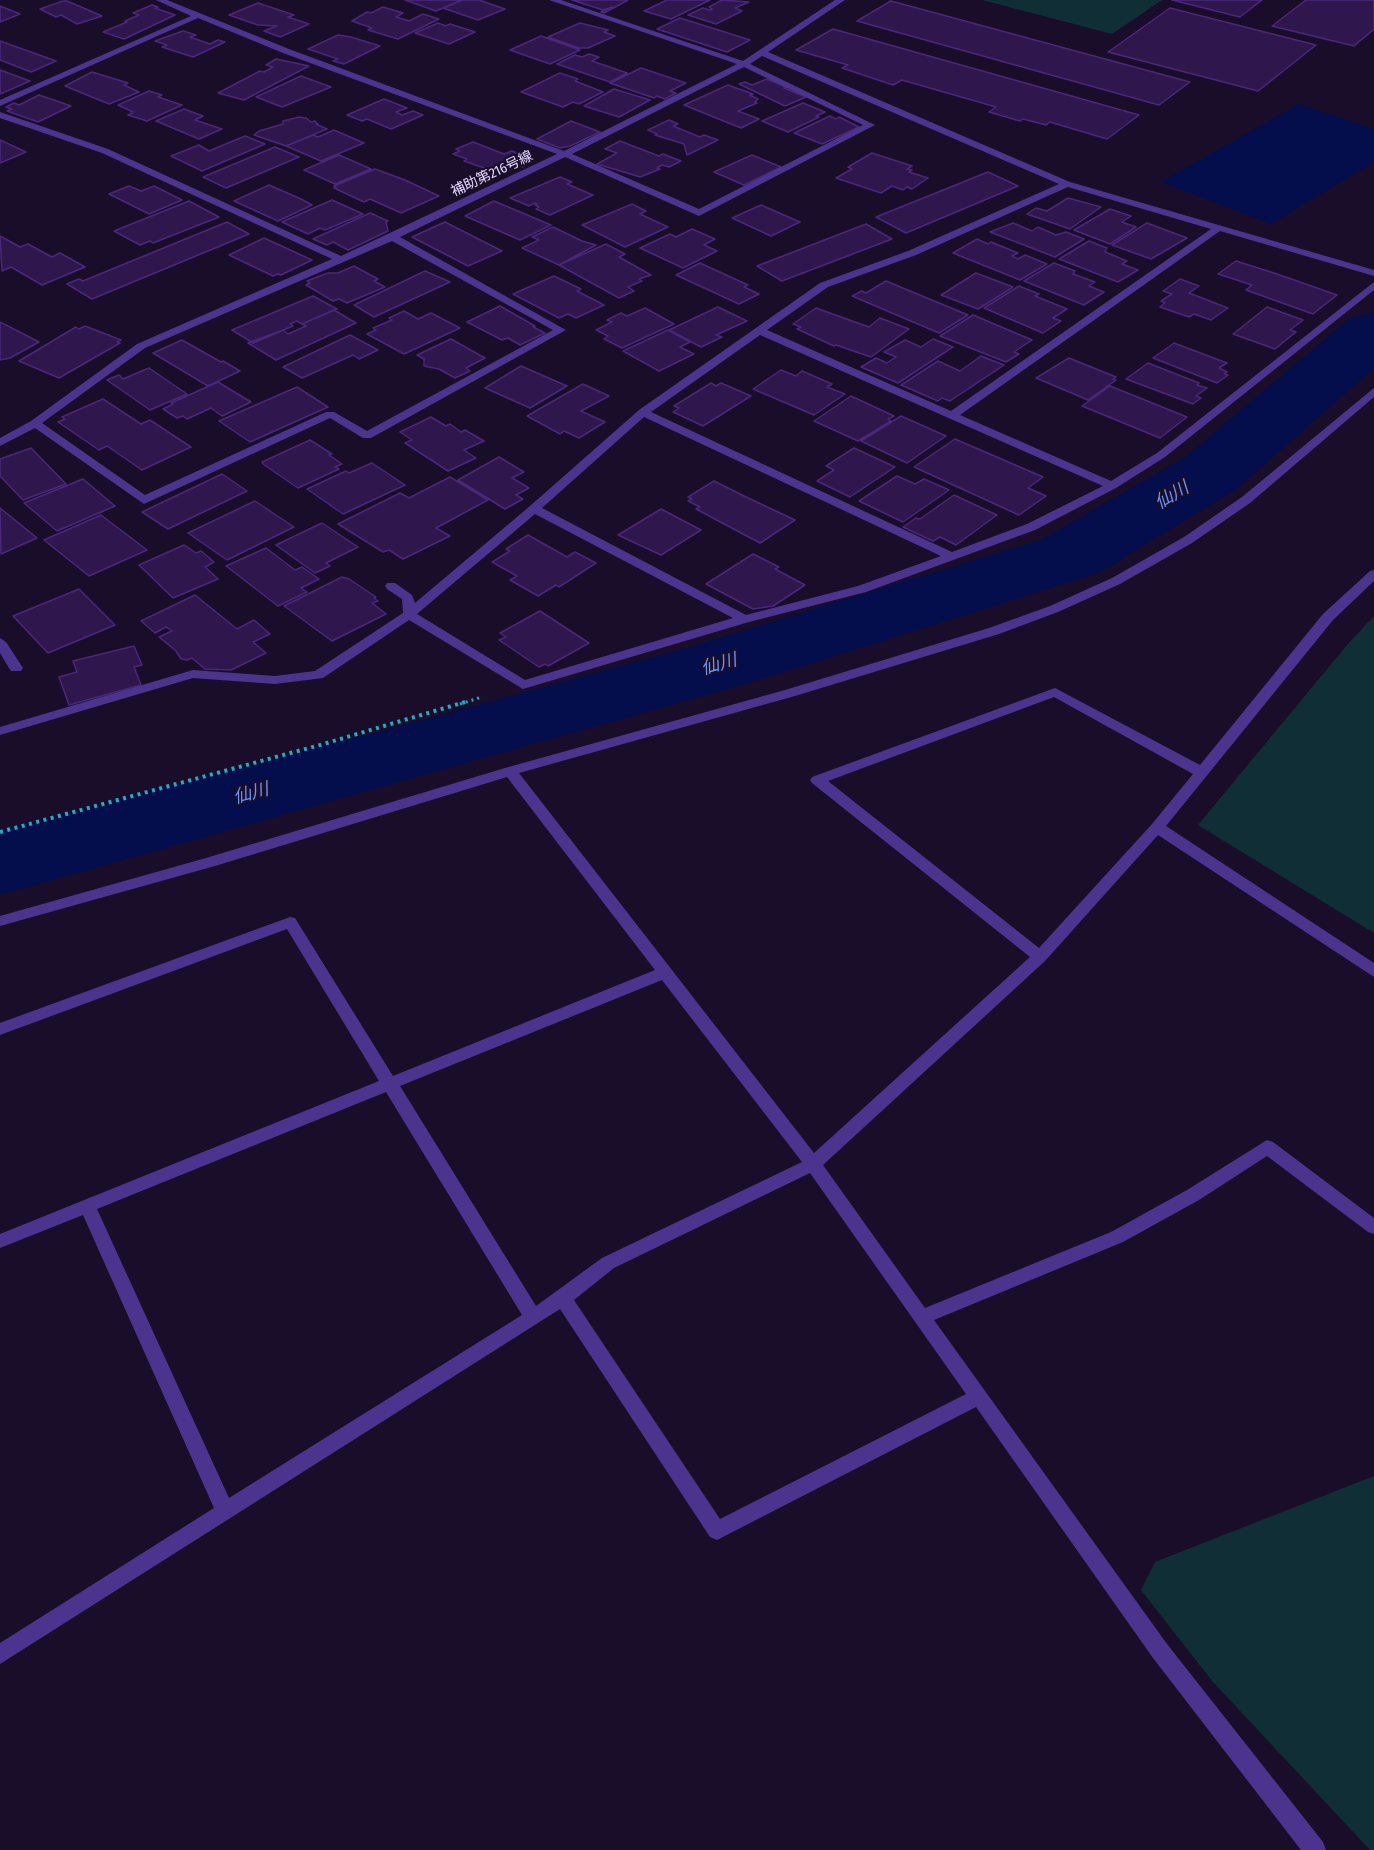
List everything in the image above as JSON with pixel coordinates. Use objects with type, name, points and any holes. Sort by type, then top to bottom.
[{"type":"street","points":[[160,0],[197,16],[565,154],[699,213],[870,125],[744,64],[553,0]]},
{"type":"street","name":"補助第216号線","points":[[0,443],[35,423],[141,346],[392,237],[565,154],[744,64],[842,0]]},
{"type":"street","points":[[0,103],[197,16]]},
{"type":"street","points":[[761,52],[1067,184],[1374,273]]},
{"type":"street","points":[[0,115],[105,151],[340,259]]},
{"type":"street","points":[[0,731],[193,674],[274,680],[318,675],[409,614],[534,509],[643,412],[824,285],[912,253],[1067,184]]},
{"type":"street","points":[[952,415],[1217,229]]},
{"type":"street","points":[[35,423],[144,500],[330,414],[367,436],[561,330],[392,237]]},
{"type":"street","points":[[409,614],[523,685],[744,618],[862,589],[1031,527],[1112,486],[1161,455],[1374,285]]},
{"type":"street","points":[[759,330],[1112,486]]},
{"type":"street","points":[[0,921],[210,862],[510,771],[789,693],[994,631],[1054,609],[1116,581],[1188,540],[1246,500],[1374,391]]},
{"type":"street","points":[[643,412],[953,557]]},
{"type":"street","points":[[534,509],[744,618]]},
{"type":"street","points":[[0,1654],[563,1298],[608,1263],[813,1164],[1041,957],[1157,827],[1329,617],[1374,574]]},
{"type":"street","points":[[391,586],[408,598],[409,614]]},
{"type":"street","points":[[0,642],[16,668]]},
{"type":"street","points":[[1041,957],[818,780],[1055,692],[1201,772]]},
{"type":"street","points":[[510,771],[813,1164],[1160,1651],[1315,1850]]},
{"type":"street","points":[[1157,827],[1374,971]]},
{"type":"street","points":[[0,1029],[290,922],[533,1317]]},
{"type":"street","points":[[0,1241],[666,972]]},
{"type":"street","points":[[922,1317],[1117,1237],[1193,1195],[1267,1147],[1374,1227]]},
{"type":"street","points":[[87,1206],[226,1512]]},
{"type":"street","points":[[563,1298],[717,1532],[978,1397]]},
{"type":"path","points":[[0,832],[320,745],[523,685]]},
{"type":"green space","points":[[982,0],[1162,0],[1112,34]]},
{"type":"green space","points":[[1374,616],[1374,933],[1198,825],[1347,645]]},
{"type":"green space","points":[[1374,1476],[1374,1850],[1370,1850],[1213,1682],[1141,1590],[1155,1562]]},
{"type":"shaded area","points":[[1299,104],[1374,129],[1374,162],[1271,224],[1161,182]]},
{"type":"building","points":[[405,0],[457,0],[460,1],[436,11]]},
{"type":"building","points":[[462,0],[479,0],[505,9],[478,20],[443,8]]},
{"type":"building","points":[[572,0],[628,0],[604,13],[601,12],[612,7],[603,10]]},
{"type":"building","points":[[667,0],[710,0],[671,19],[644,11]]},
{"type":"building","points":[[722,0],[749,2],[735,8],[742,11],[716,24],[688,15],[703,8],[712,9],[709,7]]},
{"type":"building","points":[[1172,0],[1262,0],[1240,17]]},
{"type":"building","points":[[1306,0],[1374,0],[1374,29],[1354,46],[1272,26]]},
{"type":"building","points":[[63,1],[102,16],[77,24],[61,15],[56,17],[40,9]]},
{"type":"building","points":[[891,1],[1190,82],[1159,105],[857,21]]},
{"type":"building","points":[[258,3],[294,15],[288,17],[309,24],[280,37],[264,31],[277,26],[258,25],[229,15]]},
{"type":"building","points":[[152,5],[175,15],[124,39],[103,32],[127,22],[125,21],[139,15],[133,13]]},
{"type":"building","points":[[0,6],[20,14],[0,22]]},
{"type":"building","points":[[383,7],[403,13],[396,17],[409,21],[423,14],[439,19],[398,39],[368,30],[372,28],[352,21],[367,12],[371,13]]},
{"type":"building","points":[[1170,8],[1316,45],[1258,91],[1108,52]]},
{"type":"building","points":[[680,18],[750,40],[727,52],[657,29]]},
{"type":"building","points":[[438,23],[446,26],[450,24],[475,32],[449,44],[415,33]]},
{"type":"building","points":[[580,23],[608,30],[604,32],[615,36],[588,48],[579,48],[548,37]]},
{"type":"building","points":[[833,29],[1139,115],[1107,139],[1050,122],[1046,125],[1023,119],[1020,121],[989,112],[996,107],[902,80],[893,85],[842,68],[848,65],[796,50]]},
{"type":"building","points":[[183,31],[196,35],[190,37],[210,44],[218,40],[225,42],[193,57],[162,47],[167,45],[155,41]]},
{"type":"building","points":[[338,35],[380,46],[344,64],[333,61],[338,59],[308,49]]},
{"type":"building","points":[[541,36],[580,50],[550,64],[510,50]]},
{"type":"building","points":[[0,41],[56,61],[31,72],[0,60]]},
{"type":"building","points":[[589,54],[599,57],[592,61],[627,73],[610,82],[557,64],[575,55],[582,57]]},
{"type":"building","points":[[276,59],[309,66],[244,100],[218,93],[260,71],[264,72],[273,67],[266,65]]},
{"type":"building","points":[[641,68],[686,83],[670,91],[676,93],[665,99],[657,96],[654,98],[610,83]]},
{"type":"building","points":[[0,70],[30,81],[0,94]]},
{"type":"building","points":[[92,72],[128,83],[124,85],[139,92],[109,104],[65,86]]},
{"type":"building","points":[[560,73],[603,92],[579,104],[573,102],[563,107],[521,92]]},
{"type":"building","points":[[301,76],[331,87],[282,107],[256,97]]},
{"type":"building","points":[[767,79],[806,97],[785,106],[739,84],[745,82],[752,85]]},
{"type":"building","points":[[728,85],[753,94],[750,95],[758,99],[755,102],[757,103],[738,111],[759,119],[741,128],[684,105]]},
{"type":"building","points":[[614,89],[650,100],[619,117],[584,106]]},
{"type":"building","points":[[149,91],[162,95],[158,97],[182,105],[147,121],[128,115],[133,112],[118,105]]},
{"type":"building","points":[[39,95],[71,106],[38,122],[7,111],[12,109],[6,107],[14,103],[19,105]]},
{"type":"building","points":[[384,99],[407,108],[396,112],[402,115],[413,111],[423,115],[391,129],[367,119],[362,121],[347,115]]},
{"type":"building","points":[[803,103],[825,112],[788,132],[762,121]]},
{"type":"building","points":[[184,109],[203,116],[195,120],[222,129],[199,139],[156,121]]},
{"type":"building","points":[[830,116],[836,119],[839,117],[859,127],[822,144],[794,133]]},
{"type":"building","points":[[299,117],[311,122],[315,121],[318,124],[316,124],[327,129],[286,146],[254,135],[259,131],[283,124],[283,121]]},
{"type":"building","points":[[669,120],[678,124],[673,126],[700,137],[704,135],[718,140],[687,155],[684,144],[655,135],[657,134],[648,130]]},
{"type":"building","points":[[571,121],[600,132],[570,146],[560,148],[537,139]]},
{"type":"building","points":[[334,130],[364,143],[321,161],[286,146],[313,135],[318,137]]},
{"type":"building","points":[[245,136],[265,144],[202,171],[171,156],[199,145],[209,151]]},
{"type":"building","points":[[0,140],[26,152],[0,163]]},
{"type":"building","points":[[620,141],[659,156],[663,154],[681,161],[669,167],[662,165],[657,168],[660,169],[640,177],[597,164],[617,153],[605,149]]},
{"type":"building","points":[[473,142],[504,154],[512,151],[532,159],[523,167],[519,165],[501,174],[464,161],[467,159],[453,154],[460,151],[456,149]]},
{"type":"building","points":[[275,147],[299,157],[226,188],[203,177]]},
{"type":"building","points":[[872,153],[912,166],[907,169],[912,170],[909,172],[928,178],[912,189],[907,187],[903,190],[892,186],[881,193],[836,178],[852,169],[848,167]]},
{"type":"building","points":[[339,155],[371,169],[335,184],[304,170]]},
{"type":"building","points":[[752,155],[781,167],[744,185],[714,172]]},
{"type":"building","points":[[375,169],[439,196],[401,213],[370,199],[364,202],[334,188],[336,187],[334,186]]},
{"type":"building","points":[[988,172],[1018,186],[906,233],[876,217]]},
{"type":"building","points":[[560,177],[572,182],[567,184],[593,195],[550,215],[536,209],[539,207],[535,203],[529,206],[510,198]]},
{"type":"building","points":[[269,185],[312,205],[278,221],[234,201]]},
{"type":"building","points":[[129,186],[141,191],[154,186],[182,200],[149,214],[109,194]]},
{"type":"building","points":[[1068,198],[1101,207],[1070,229],[1027,214],[1036,208],[1047,211]]},
{"type":"building","points":[[332,200],[363,214],[325,230],[320,228],[308,234],[282,222]]},
{"type":"building","points":[[189,201],[219,217],[153,243],[150,241],[140,245],[114,231]]},
{"type":"building","points":[[494,201],[551,225],[520,240],[465,216]]},
{"type":"building","points":[[632,204],[646,211],[640,214],[668,227],[625,247],[582,225]]},
{"type":"building","points":[[761,205],[800,222],[771,236],[732,218]]},
{"type":"building","points":[[1110,209],[1131,216],[1122,222],[1136,227],[1110,244],[1074,230]]},
{"type":"building","points":[[370,213],[388,221],[386,222],[388,231],[348,250],[333,242],[327,245],[313,239]]},
{"type":"building","points":[[227,222],[249,234],[92,299],[67,284],[79,279],[83,281]]},
{"type":"building","points":[[445,222],[502,251],[468,266],[412,237]]},
{"type":"building","points":[[1013,223],[1032,231],[1038,227],[1056,235],[1066,232],[1084,239],[1055,257],[990,232]]},
{"type":"building","points":[[1147,223],[1187,238],[1151,259],[1112,245]]},
{"type":"building","points":[[866,224],[892,239],[782,281],[757,266]]},
{"type":"building","points":[[553,227],[596,245],[559,265],[522,248],[539,240],[532,237]]},
{"type":"building","points":[[692,229],[715,239],[704,245],[717,251],[683,268],[640,248],[670,234],[676,237]]},
{"type":"building","points":[[0,236],[20,247],[28,244],[52,257],[60,253],[85,267],[42,285],[11,267],[2,271]]},
{"type":"building","points":[[264,238],[312,260],[281,275],[273,276],[229,255]]},
{"type":"building","points":[[977,239],[1018,253],[1012,256],[1018,259],[1025,255],[1047,264],[1020,280],[953,253]]},
{"type":"building","points":[[1089,241],[1107,248],[1105,252],[1127,261],[1122,264],[1138,270],[1118,282],[1059,259]]},
{"type":"building","points":[[606,244],[625,254],[619,257],[651,275],[639,279],[642,281],[628,287],[634,291],[619,298],[559,265]]},
{"type":"building","points":[[1236,261],[1337,295],[1313,314],[1246,290],[1252,285],[1218,274]]},
{"type":"building","points":[[700,263],[748,285],[744,287],[759,294],[739,304],[676,275]]},
{"type":"building","points":[[1054,263],[1075,271],[1073,274],[1095,282],[1089,286],[1104,292],[1084,305],[1024,281]]},
{"type":"building","points":[[354,266],[378,279],[374,281],[385,287],[347,303],[339,299],[333,301],[306,285],[310,283],[307,281],[328,273],[338,273]]},
{"type":"building","points":[[425,271],[450,282],[374,317],[354,305]]},
{"type":"building","points":[[976,273],[1013,287],[978,309],[941,295]]},
{"type":"building","points":[[554,276],[581,289],[577,291],[604,305],[576,318],[568,314],[559,318],[513,294]]},
{"type":"building","points":[[1180,279],[1199,286],[1189,293],[1228,308],[1211,320],[1194,314],[1189,317],[1160,307],[1165,303],[1161,301],[1172,294],[1163,291]]},
{"type":"building","points":[[886,281],[968,315],[939,333],[852,296],[862,291],[866,293]]},
{"type":"building","points":[[1019,286],[1039,294],[1035,296],[1067,309],[1053,318],[1061,321],[1043,333],[984,308]]},
{"type":"building","points":[[313,296],[337,309],[302,324],[297,321],[290,324],[293,326],[253,343],[232,330]]},
{"type":"building","points":[[500,306],[545,333],[520,345],[508,338],[502,340],[467,322]]},
{"type":"building","points":[[718,307],[747,321],[716,335],[722,337],[701,347],[669,330]]},
{"type":"building","points":[[1267,307],[1303,320],[1290,330],[1296,332],[1275,349],[1233,334]]},
{"type":"building","points":[[645,308],[674,324],[622,348],[604,339],[608,336],[596,330],[612,322],[607,320],[621,313],[627,316]]},
{"type":"building","points":[[816,308],[869,327],[880,318],[909,329],[871,357],[834,346],[797,329],[801,327],[793,324]]},
{"type":"building","points":[[334,310],[356,323],[276,360],[248,343],[283,330],[288,334],[306,326],[302,324]]},
{"type":"building","points":[[404,311],[418,319],[431,313],[460,328],[404,354],[367,334],[376,330],[373,328],[392,320],[389,318]]},
{"type":"building","points":[[973,315],[1032,340],[1014,352],[1019,354],[1006,362],[940,336]]},
{"type":"building","points":[[0,322],[39,342],[10,358],[0,360]]},
{"type":"building","points":[[85,326],[121,340],[117,342],[120,343],[59,378],[19,361],[76,327],[79,329]]},
{"type":"building","points":[[668,330],[690,342],[680,347],[694,354],[659,371],[623,351]]},
{"type":"building","points":[[350,335],[378,350],[359,359],[353,355],[302,378],[283,367]]},
{"type":"building","points":[[451,339],[485,358],[466,368],[470,371],[455,378],[439,369],[424,366],[424,359],[417,355]]},
{"type":"building","points":[[933,339],[953,347],[898,383],[861,367],[876,358],[887,363],[896,357],[884,352],[905,340],[921,347]]},
{"type":"building","points":[[182,340],[240,371],[208,386],[153,353]]},
{"type":"building","points":[[1174,343],[1227,363],[1219,368],[1228,375],[1217,383],[1153,358]]},
{"type":"building","points":[[981,356],[1004,365],[950,401],[942,398],[938,401],[901,385],[938,361],[960,371]]},
{"type":"building","points":[[1069,358],[1116,377],[1113,379],[1116,380],[1088,400],[1036,378]]},
{"type":"building","points":[[1148,363],[1207,388],[1196,396],[1201,398],[1193,404],[1126,379]]},
{"type":"building","points":[[521,366],[567,386],[530,408],[485,388]]},
{"type":"building","points":[[149,368],[187,394],[150,410],[107,380],[119,375],[123,379]]},
{"type":"building","points":[[781,370],[796,376],[802,371],[832,384],[827,387],[845,394],[814,415],[753,389]]},
{"type":"building","points":[[218,382],[251,402],[222,416],[211,408],[187,419],[183,416],[177,418],[163,409],[173,404],[171,403]]},
{"type":"building","points":[[711,383],[716,386],[721,383],[751,396],[703,426],[673,412],[679,408],[674,406]]},
{"type":"building","points":[[583,384],[609,396],[581,411],[605,422],[579,438],[564,431],[560,434],[527,416]]},
{"type":"building","points":[[1110,386],[1187,417],[1160,438],[1082,406]]},
{"type":"building","points":[[297,387],[328,407],[250,442],[219,421]]},
{"type":"building","points":[[851,396],[894,416],[888,419],[891,421],[858,441],[814,421]]},
{"type":"building","points":[[103,399],[141,424],[150,420],[191,447],[142,470],[107,446],[99,450],[58,422],[65,419],[62,417]]},
{"type":"building","points":[[901,416],[946,436],[907,463],[861,441]]},
{"type":"building","points":[[431,417],[446,426],[450,424],[461,432],[465,430],[484,441],[464,450],[476,458],[448,471],[405,443],[412,440],[400,432]]},
{"type":"building","points":[[955,439],[1043,477],[1028,488],[1046,496],[1019,515],[914,467]]},
{"type":"building","points":[[310,440],[332,454],[329,455],[342,464],[335,467],[339,469],[298,488],[262,462]]},
{"type":"building","points":[[31,448],[66,484],[23,500],[0,476],[0,459]]},
{"type":"building","points":[[854,448],[895,467],[850,497],[817,481],[834,470],[826,466]]},
{"type":"building","points":[[499,457],[524,472],[512,478],[529,488],[516,495],[523,499],[505,509],[458,480]]},
{"type":"building","points":[[372,463],[405,485],[343,514],[307,489],[346,471],[349,473]]},
{"type":"building","points":[[222,474],[247,491],[168,529],[142,512]]},
{"type":"building","points":[[897,476],[915,484],[924,479],[949,490],[903,522],[859,501]]},
{"type":"building","points":[[450,477],[488,500],[436,528],[450,536],[403,559],[389,550],[383,552],[338,524],[400,493],[409,498]]},
{"type":"building","points":[[83,479],[115,506],[57,531],[24,503]]},
{"type":"building","points":[[714,481],[795,520],[760,543],[696,509],[700,507],[688,501],[692,499],[688,497]]},
{"type":"building","points":[[954,495],[997,515],[956,545],[940,537],[933,541],[903,527],[916,518],[920,519]]},
{"type":"building","points":[[255,501],[294,527],[227,560],[188,533]]},
{"type":"building","points":[[0,508],[37,538],[1,554]]},
{"type":"building","points":[[661,509],[701,530],[661,555],[618,535]]},
{"type":"building","points":[[101,515],[147,550],[89,576],[44,540]]},
{"type":"building","points":[[322,523],[358,547],[326,563],[330,566],[315,573],[276,545]]},
{"type":"building","points":[[528,535],[567,557],[575,552],[596,563],[559,587],[556,585],[538,596],[510,580],[517,576],[492,562],[510,551],[506,549]]},
{"type":"building","points":[[184,545],[196,553],[201,551],[214,562],[205,567],[218,579],[173,598],[139,565]]},
{"type":"building","points":[[266,548],[295,570],[302,567],[319,579],[301,588],[307,592],[278,606],[226,566]]},
{"type":"building","points":[[753,554],[779,567],[775,569],[805,585],[773,606],[753,609],[706,584]]},
{"type":"building","points":[[342,577],[349,579],[376,597],[374,598],[378,601],[372,603],[386,614],[332,641],[284,606]]},
{"type":"building","points":[[79,589],[115,625],[48,653],[13,616]]},
{"type":"building","points":[[195,595],[237,629],[254,620],[270,634],[253,642],[266,653],[231,670],[205,669],[192,658],[181,659],[176,651],[159,637],[172,631],[166,627],[155,633],[141,621]]},
{"type":"building","points":[[540,611],[589,643],[548,666],[545,664],[539,667],[499,640],[506,637],[500,633]]},
{"type":"building","points":[[134,646],[142,665],[134,667],[141,685],[69,705],[59,677],[77,672],[73,661]]},
{"type":"waterway","name":"仙川","points":[[0,863],[716,666],[1071,556],[1211,473],[1374,332]]}]
